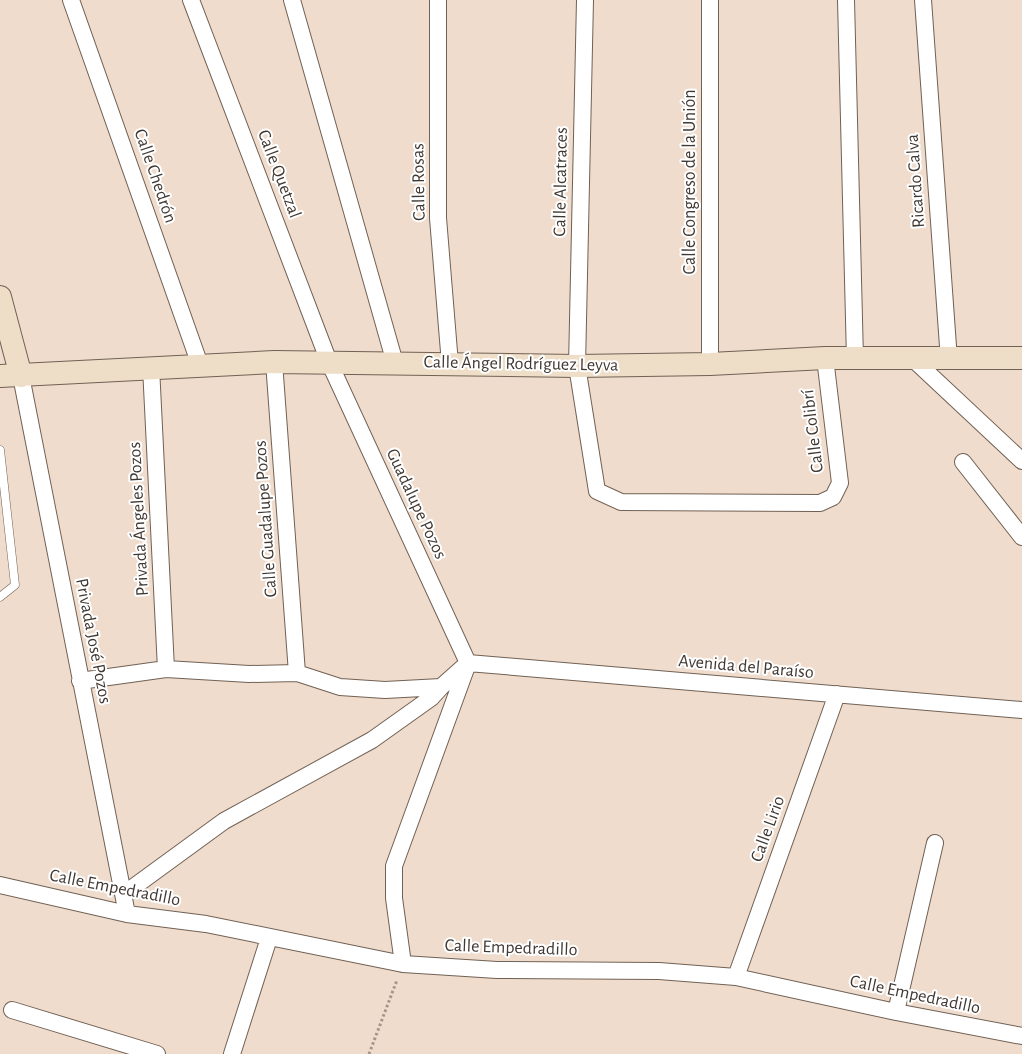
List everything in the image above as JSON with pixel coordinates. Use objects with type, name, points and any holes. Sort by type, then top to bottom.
[{"type":"street","name":"Calle Chedrón","points":[[71,0],[200,365]]},
{"type":"street","name":"Calle Quetzal","points":[[191,0],[329,362]]},
{"type":"street","points":[[292,0],[395,363]]},
{"type":"street","name":"Calle Rosas","points":[[438,0],[438,218],[450,364]]},
{"type":"street","name":"Calle Alcatraces","points":[[585,0],[578,366],[597,490]]},
{"type":"street","name":"Calle Congreso de la Unión","points":[[710,0],[710,364]]},
{"type":"street","points":[[846,0],[855,359]]},
{"type":"street","name":"Ricardo Calva","points":[[923,0],[949,360]]},
{"type":"street","points":[[0,298],[10,376]]},
{"type":"street","name":"Calle Ángel Rodríguez Leyva","points":[[10,376],[151,367],[274,362],[578,366],[710,364],[825,358],[949,360],[1022,358]]},
{"type":"street","name":"Calle Colibrí","points":[[597,490],[621,502],[820,503],[833,497],[840,483],[825,358]]},
{"type":"street","points":[[913,359],[1022,461]]},
{"type":"street","name":"Calle Guadalupe Pozos","points":[[274,362],[297,673]]},
{"type":"street","name":"Guadalupe Pozos","points":[[329,362],[468,664]]},
{"type":"street","name":"Privada Ángeles Pozos","points":[[151,367],[166,669]]},
{"type":"street","name":"Privada José Pozos","points":[[10,376],[80,681],[127,914]]},
{"type":"street","points":[[963,462],[1022,536]]},
{"type":"street","points":[[124,894],[224,821],[372,740],[431,698],[468,664]]},
{"type":"street","points":[[403,964],[394,898],[394,866],[468,664]]},
{"type":"street","name":"Avenida del Paraíso","points":[[468,664],[1022,710]]},
{"type":"street","points":[[80,681],[166,669],[249,674],[297,673],[340,687],[385,690],[441,687]]},
{"type":"street","name":"Calle Lirio","points":[[736,977],[837,694]]},
{"type":"street","points":[[896,1012],[934,843]]},
{"type":"street","name":"Calle Empedradillo","points":[[0,885],[127,914],[206,924],[403,964],[497,970],[659,971],[736,977],[896,1012],[1022,1036]]},
{"type":"street","points":[[232,1054],[269,938]]},
{"type":"street","points":[[12,1010],[157,1054]]},
{"type":"lane","points":[[0,450],[15,585],[0,597]]},
{"type":"path","points":[[369,1054],[403,964]]}]
